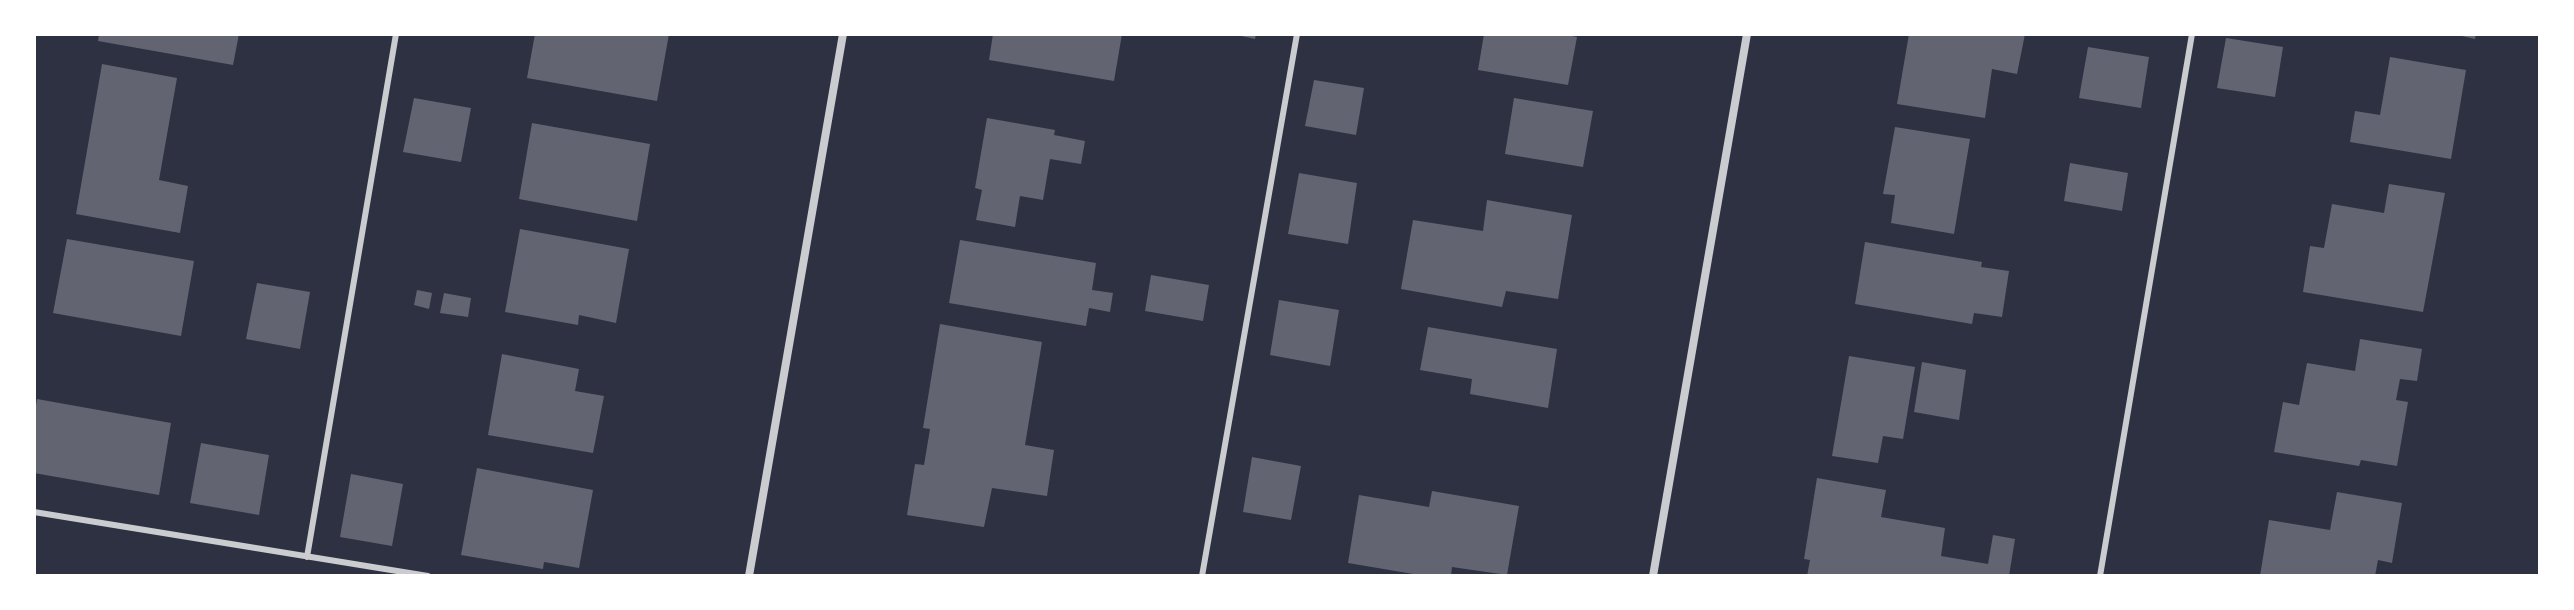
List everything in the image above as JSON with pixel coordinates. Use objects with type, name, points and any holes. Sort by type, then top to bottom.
[{"type":"street","points":[[749,576],[843,34]]},
{"type":"street","points":[[1653,576],[1747,34]]},
{"type":"lane","points":[[307,557],[396,34]]},
{"type":"lane","points":[[1202,576],[1297,34]]},
{"type":"lane","points":[[2100,576],[2192,34]]},
{"type":"lane","points":[[34,512],[428,576]]},
{"type":"building","points":[[99,34],[239,34],[233,65],[98,41]]},
{"type":"building","points":[[535,34],[669,34],[657,101],[527,78]]},
{"type":"building","points":[[993,34],[1122,34],[1114,81],[989,60]]},
{"type":"building","points":[[1232,34],[1256,34],[1255,39]]},
{"type":"building","points":[[1484,34],[1563,34],[1577,37],[1568,85],[1478,70]]},
{"type":"building","points":[[1909,34],[2025,34],[2017,74],[1992,69],[1985,118],[1897,104]]},
{"type":"building","points":[[2453,34],[2476,34],[2475,39]]},
{"type":"building","points":[[2226,38],[2283,47],[2275,97],[2217,88]]},
{"type":"building","points":[[2088,47],[2149,57],[2141,108],[2079,98]]},
{"type":"building","points":[[2390,57],[2466,70],[2451,159],[2350,142],[2355,111],[2380,115]]},
{"type":"building","points":[[102,64],[177,78],[159,180],[188,186],[180,233],[76,214]]},
{"type":"building","points":[[1314,80],[1364,88],[1356,135],[1305,126]]},
{"type":"building","points":[[414,98],[471,108],[461,162],[403,152]]},
{"type":"building","points":[[1514,98],[1593,111],[1583,167],[1505,154]]},
{"type":"building","points":[[987,118],[1055,130],[1054,135],[1085,141],[1081,164],[1050,159],[1043,200],[1020,196],[1015,227],[976,220],[982,190],[975,188]]},
{"type":"building","points":[[532,123],[650,144],[637,221],[519,199]]},
{"type":"building","points":[[1895,127],[1970,139],[1954,234],[1891,223],[1895,195],[1883,194]]},
{"type":"building","points":[[2070,163],[2128,173],[2122,211],[2064,201]]},
{"type":"building","points":[[1299,173],[1357,183],[1348,244],[1288,234]]},
{"type":"building","points":[[2389,184],[2445,193],[2423,312],[2303,292],[2310,246],[2324,248],[2332,204],[2384,213]]},
{"type":"building","points":[[1487,200],[1572,215],[1558,299],[1506,291],[1502,307],[1401,289],[1413,220],[1483,231]]},
{"type":"building","points":[[520,229],[629,249],[616,323],[579,315],[578,325],[505,312]]},
{"type":"building","points":[[67,239],[194,261],[181,336],[53,313]]},
{"type":"building","points":[[960,240],[1096,263],[1092,290],[1113,293],[1110,312],[1089,308],[1086,326],[949,303]]},
{"type":"building","points":[[1865,242],[1982,262],[1981,267],[2009,271],[2002,317],[1974,313],[1972,324],[1855,304]]},
{"type":"building","points":[[1151,275],[1209,285],[1203,321],[1145,311]]},
{"type":"building","points":[[257,283],[310,292],[300,349],[246,339]]},
{"type":"building","points":[[417,290],[432,293],[429,309],[414,305]]},
{"type":"building","points":[[444,293],[471,298],[468,317],[440,313]]},
{"type":"building","points":[[1279,300],[1339,310],[1330,366],[1270,355]]},
{"type":"building","points":[[940,324],[1042,342],[1025,445],[1054,450],[1047,496],[992,488],[984,527],[907,515],[915,464],[924,465],[930,429],[923,428]]},
{"type":"building","points":[[1428,327],[1557,349],[1548,408],[1470,394],[1472,379],[1420,370]]},
{"type":"building","points":[[2360,339],[2422,349],[2417,381],[2400,379],[2396,400],[2408,402],[2397,466],[2361,460],[2359,466],[2274,452],[2283,402],[2299,405],[2307,363],[2355,371]]},
{"type":"building","points":[[502,354],[579,369],[575,391],[604,396],[593,453],[488,435]]},
{"type":"building","points":[[1849,356],[1915,367],[1903,439],[1883,436],[1878,463],[1832,456]]},
{"type":"building","points":[[1922,362],[1966,370],[1959,420],[1914,412]]},
{"type":"building","points":[[37,399],[171,423],[159,495],[34,473]]},
{"type":"building","points":[[201,443],[269,455],[259,515],[190,503]]},
{"type":"building","points":[[1252,457],[1301,466],[1291,520],[1243,512]]},
{"type":"building","points":[[477,468],[593,490],[579,568],[544,562],[543,569],[461,555]]},
{"type":"building","points":[[351,474],[403,484],[392,546],[340,537]]},
{"type":"building","points":[[1817,478],[1886,490],[1881,517],[1945,528],[1941,556],[1988,564],[1993,535],[2015,539],[2009,576],[1807,576],[1810,560],[1804,559]]},
{"type":"building","points":[[1432,491],[1519,506],[1507,575],[1452,567],[1451,576],[1425,576],[1348,563],[1359,495],[1429,507]]},
{"type":"building","points":[[2337,492],[2402,503],[2392,563],[2378,560],[2375,576],[2260,576],[2269,520],[2330,530]]}]
